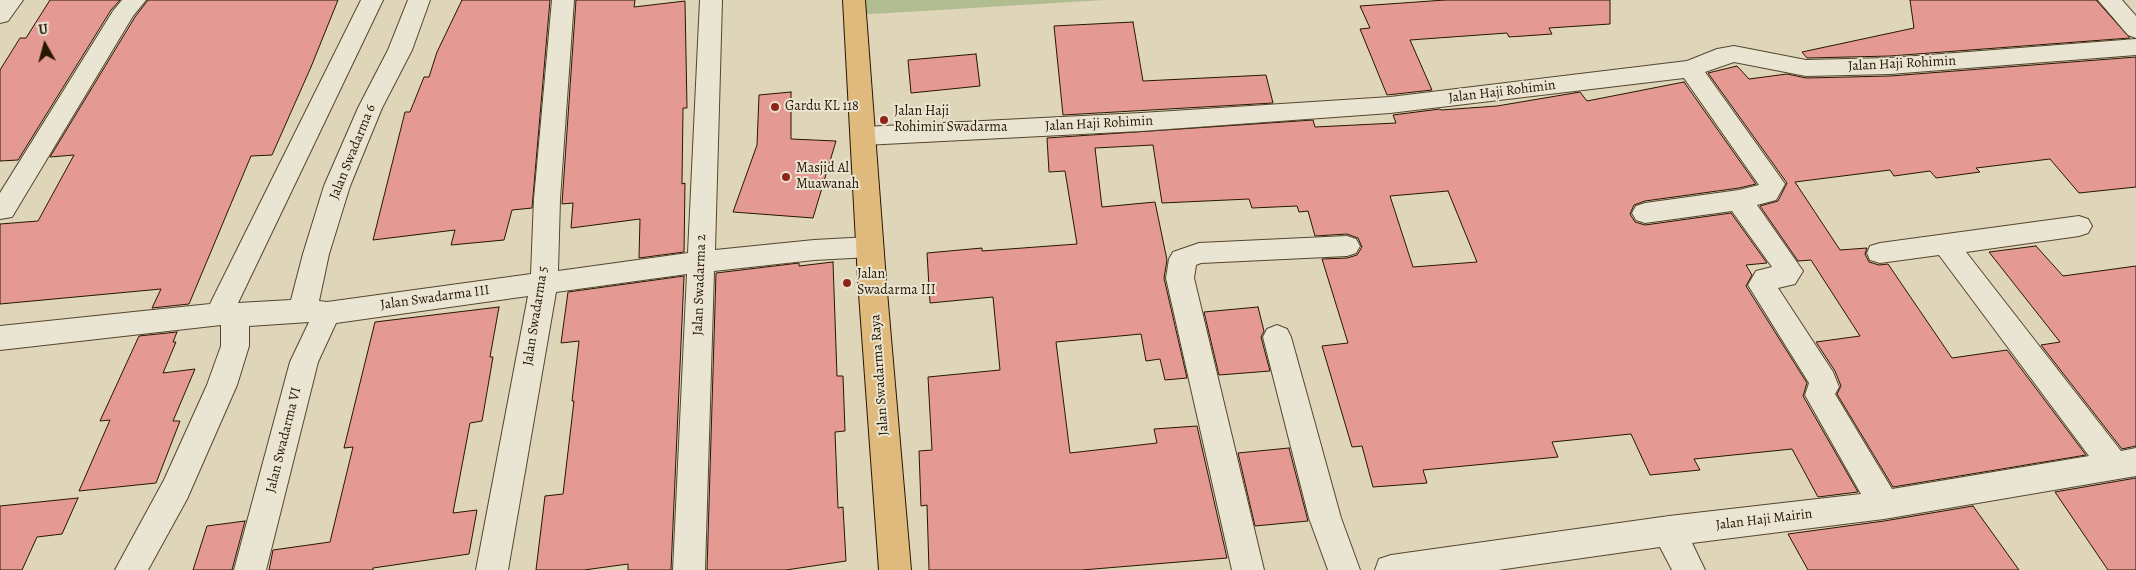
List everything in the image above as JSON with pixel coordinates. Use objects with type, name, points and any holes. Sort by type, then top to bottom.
[{"type":"main road","name":"Jalan Swadarma Raya","points":[[854,0],[870,247],[895,570]]},
{"type":"street","points":[[0,16],[12,0]]},
{"type":"street","points":[[3,210],[124,11],[135,0]]},
{"type":"street","points":[[131,570],[176,489],[222,385],[235,346],[234,314],[372,0]]},
{"type":"street","name":"Jalan Swadarma 6","points":[[303,312],[316,254],[337,186],[370,108],[400,50],[419,0]]},
{"type":"street","name":"Jalan Swadarma 5","points":[[492,570],[544,283],[547,199],[563,0]]},
{"type":"street","name":"Jalan Swadarma 2","points":[[689,570],[711,0]]},
{"type":"street","points":[[2109,0],[2136,30]]},
{"type":"street","name":"Jalan Haji Rohimin","points":[[864,136],[1141,122],[1390,105],[1690,69],[1726,55],[1734,54],[1799,68],[1815,68],[1890,66],[2136,47]]},
{"type":"street","points":[[1645,213],[1739,200],[1767,192],[1772,184],[1690,69]]},
{"type":"street","points":[[1739,200],[1789,271],[1785,276],[1766,279],[1762,285],[1823,381],[1824,387],[1820,395],[1884,505]]},
{"type":"street","points":[[1880,252],[2079,226]]},
{"type":"street","points":[[1945,244],[2125,464]]},
{"type":"street","points":[[1248,570],[1180,278],[1183,259],[1199,253],[1348,246]]},
{"type":"street","name":"Jalan Swadarma III","points":[[0,338],[234,314],[303,312],[700,262],[814,250],[870,247]]},
{"type":"street","name":"Jalan Swadarma VI","points":[[250,570],[304,362],[303,312]]},
{"type":"street","points":[[1277,337],[1325,518],[1344,570]]},
{"type":"street","name":"Jalan Haji Mairin","points":[[1391,570],[1669,531],[1884,505],[2125,464]]},
{"type":"street","points":[[1669,531],[1689,570]]},
{"type":"green space","points":[[855,0],[1105,0],[855,15]]},
{"type":"building","points":[[50,0],[120,0],[111,10],[18,160],[0,161],[0,70],[20,38],[26,38]]},
{"type":"building","points":[[148,0],[338,0],[272,155],[251,156],[189,304],[152,308],[161,289],[0,304],[0,224],[38,221],[74,155],[50,157],[135,17]]},
{"type":"building","points":[[462,0],[550,0],[532,208],[512,210],[504,240],[451,245],[455,230],[373,240],[405,112],[410,112],[424,77],[429,77],[437,52]]},
{"type":"building","points":[[576,0],[635,0],[634,7],[685,1],[687,108],[683,108],[682,184],[685,183],[684,252],[639,258],[640,219],[571,228],[573,203],[562,204]]},
{"type":"building","points":[[1445,0],[1610,0],[1610,24],[1549,28],[1552,34],[1509,37],[1507,33],[1410,40],[1432,90],[1387,95],[1360,29],[1370,28],[1360,6]]},
{"type":"building","points":[[1910,0],[2096,0],[2130,38],[1890,56],[1807,58],[1802,52],[1914,28]]},
{"type":"building","points":[[1133,22],[1143,81],[1266,75],[1273,103],[1063,115],[1054,26]]},
{"type":"building","points":[[976,54],[980,86],[911,93],[908,60]]},
{"type":"building","points":[[2136,57],[2136,187],[2079,193],[2050,159],[1976,168],[1980,172],[1936,178],[1930,171],[1894,176],[1890,170],[1795,182],[1840,250],[1867,248],[1865,254],[1869,262],[1879,265],[1888,264],[1952,358],[2007,350],[2086,455],[1893,487],[1837,394],[1841,386],[1835,371],[1816,342],[1860,336],[1811,260],[1798,261],[1760,206],[1778,201],[1787,183],[1708,73],[1737,66],[1749,79],[1787,74],[1806,78],[1890,76]]},
{"type":"building","points":[[1684,82],[1756,184],[1645,201],[1634,205],[1630,214],[1635,222],[1645,225],[1731,213],[1767,263],[1746,265],[1752,275],[1746,286],[1807,383],[1803,396],[1858,492],[1818,497],[1792,449],[1694,459],[1700,470],[1650,475],[1631,434],[1552,442],[1558,457],[1423,470],[1427,483],[1373,487],[1362,446],[1352,447],[1322,346],[1348,343],[1322,259],[1347,258],[1357,255],[1362,247],[1358,238],[1347,234],[1315,236],[1308,211],[1299,212],[1297,206],[1252,208],[1249,199],[1162,203],[1153,145],[1095,148],[1102,207],[1155,202],[1167,260],[1164,278],[1187,378],[1165,380],[1160,359],[1146,361],[1141,334],[1056,342],[1070,453],[1157,443],[1154,429],[1197,426],[1227,558],[1082,570],[929,570],[927,505],[921,506],[919,451],[932,450],[928,377],[1000,370],[993,297],[930,303],[927,253],[982,248],[982,251],[1077,244],[1065,171],[1049,172],[1047,138],[1313,120],[1315,127],[1396,123],[1393,115],[1440,109],[1497,106],[1580,92],[1587,101]],"holes":[[[1448,191],[1477,262],[1413,267],[1390,196]]]},
{"type":"building","name":"Masjid Al Muawanah","points":[[791,92],[791,139],[836,141],[813,218],[733,212],[757,145],[759,95]]},
{"type":"building","points":[[2036,246],[2063,276],[2136,266],[2136,446],[2122,449],[2041,345],[2060,342],[1989,252]]},
{"type":"building","points":[[833,262],[837,376],[843,376],[845,431],[835,432],[838,508],[843,507],[846,561],[786,570],[707,570],[716,273],[799,263],[799,266]]},
{"type":"building","points":[[684,276],[671,570],[628,570],[628,564],[584,570],[536,570],[545,496],[563,494],[574,401],[572,401],[579,341],[561,343],[568,292]]},
{"type":"building","points":[[499,307],[490,357],[493,357],[482,421],[470,423],[453,513],[477,510],[469,554],[373,568],[373,570],[269,570],[273,550],[330,542],[353,447],[344,448],[375,322]]},
{"type":"building","points":[[1258,307],[1264,331],[1261,337],[1270,371],[1219,375],[1204,312]]},
{"type":"building","points":[[177,332],[173,342],[176,342],[163,373],[195,369],[173,421],[180,421],[156,483],[79,491],[110,420],[100,421],[139,336]]},
{"type":"building","points":[[1289,448],[1308,521],[1255,526],[1238,453]]},
{"type":"building","points":[[2136,478],[2136,570],[2108,570],[2055,492]]},
{"type":"building","points":[[78,498],[62,534],[37,537],[22,570],[0,570],[0,506]]},
{"type":"building","points":[[1973,506],[2019,570],[1808,570],[1788,534],[1884,521]]},
{"type":"building","points":[[245,521],[232,570],[193,570],[207,526]]},
{"type":"place","name":"Gardu KL 118","points":[[775,107]]},
{"type":"place","name":"Jalan Haji Rohimin Swadarma","points":[[884,120]]},
{"type":"place","name":"Masjid Al Muawanah","points":[[786,177]]},
{"type":"place","name":"Jalan Swadarma III","points":[[847,283]]}]
